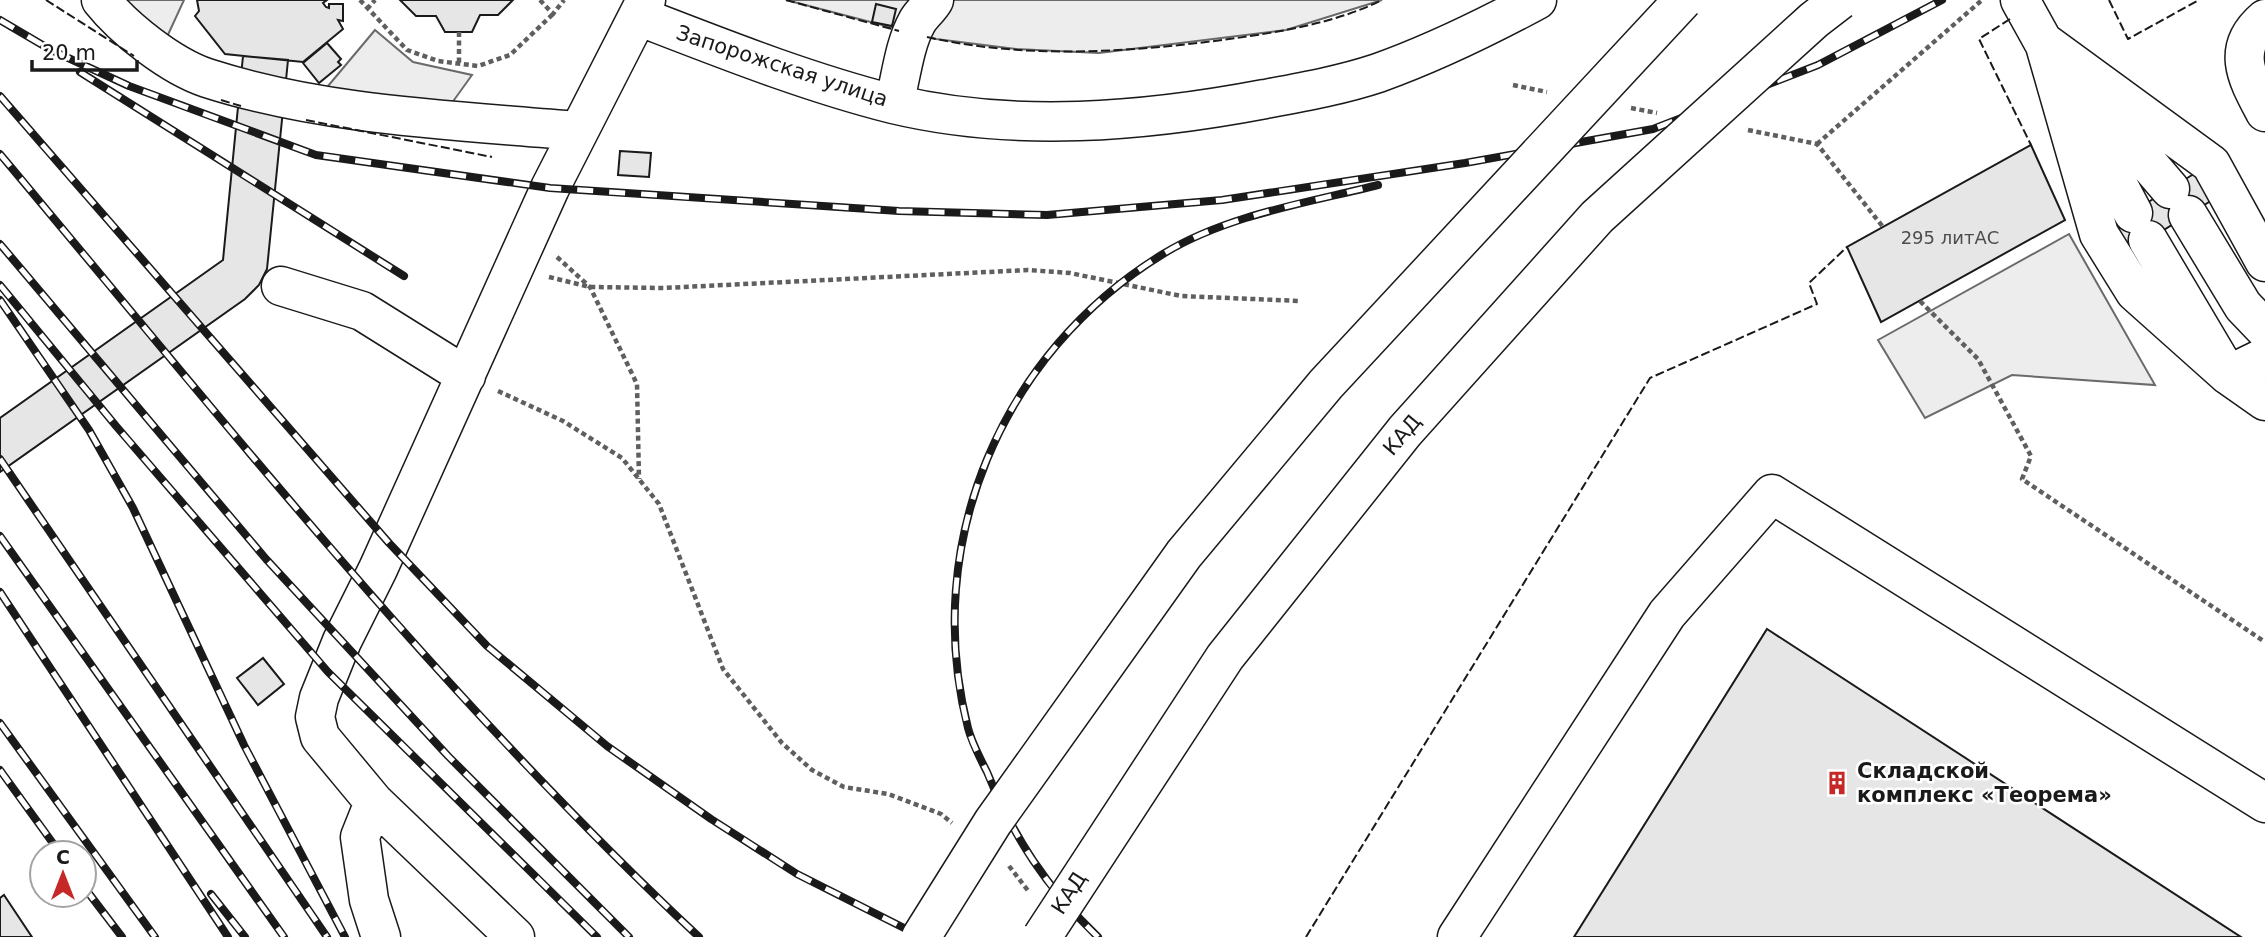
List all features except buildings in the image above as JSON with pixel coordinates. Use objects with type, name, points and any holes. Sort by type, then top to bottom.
[{"type":"main road","points":[[101,0],[112,14],[154,49],[205,78],[394,116],[577,131]]},
{"type":"main road","name":"Запорожская улица","points":[[642,8],[798,76],[894,104],[1002,120],[1113,121],[1207,111],[1315,90],[1377,73],[1465,39],[1537,0]]},
{"type":"main road","points":[[921,937],[993,822],[1184,554],[1326,384],[1683,0]]},
{"type":"main road","name":"КАД","points":[[1042,937],[1225,657],[1405,431],[1597,217],[1814,20],[1840,0]]},
{"type":"main road","points":[[2020,0],[2140,226],[2228,375]]},
{"type":"main road","points":[[894,104],[921,6]]},
{"type":"main road","points":[[515,937],[374,802],[320,737],[315,717],[318,698],[342,640],[577,131],[642,8]]},
{"type":"main road","points":[[2265,19],[2251,31],[2244,63],[2250,83],[2265,112]]},
{"type":"main road","points":[[2044,42],[2179,202],[2244,306],[2265,329]]},
{"type":"main road","points":[[2044,42],[2211,164],[2265,262]]},
{"type":"main road","points":[[2044,42],[2099,234],[2135,292],[2228,375],[2265,401]]},
{"type":"main road","points":[[281,286],[362,311],[466,376]]},
{"type":"main road","points":[[2228,375],[2265,357]]},
{"type":"main road","points":[[1457,937],[1667,614],[1772,494],[2265,803]]},
{"type":"main road","points":[[374,802],[360,838],[369,900],[381,937]]},
{"type":"path","points":[[360,0],[407,50],[438,61],[478,66],[510,55],[564,0]]},
{"type":"path","points":[[367,9],[375,0]]},
{"type":"path","points":[[540,0],[553,14]]},
{"type":"path","points":[[1818,144],[1982,0]]},
{"type":"path","points":[[459,32],[459,63]]},
{"type":"path","points":[[536,220],[556,256],[590,287],[637,383],[639,479]]},
{"type":"path","points":[[514,269],[590,287],[664,288],[1028,270],[1070,273],[1181,296],[1300,301]]},
{"type":"path","points":[[1920,301],[1978,359],[2031,456],[2022,479],[2265,642]]},
{"type":"path","points":[[466,376],[563,421],[622,458],[659,504],[723,669],[782,743],[812,770],[844,787],[888,794],[941,814],[961,829]]},
{"type":"path","points":[[1002,857],[1031,896]]},
{"type":"shaded area","points":[[123,0],[184,0],[166,39]]},
{"type":"shaded area","points":[[786,0],[1382,0],[1286,30],[1099,53],[1016,49],[936,39]]},
{"type":"shaded area","points":[[375,30],[413,62],[472,75],[449,107],[323,92]]},
{"type":"shaded area","points":[[2069,234],[2155,385],[2012,375],[1925,418],[1878,340]]},
{"type":"railway","points":[[0,20],[51,50],[129,86],[316,155],[550,188],[899,211],[1047,215],[1222,200],[1465,163],[1653,129],[1818,65],[1942,0]]},
{"type":"railway","points":[[80,72],[404,276]]},
{"type":"railway","points":[[0,96],[389,543],[487,646],[607,746],[711,819],[797,874],[922,937]]},
{"type":"railway","points":[[0,154],[252,456],[424,655],[605,846],[699,937]]},
{"type":"railway","points":[[1098,937],[1047,880],[1020,840],[997,796],[968,728],[956,659],[956,590],[966,523],[987,459],[1018,399],[1058,344],[1106,295],[1163,254],[1213,229],[1240,220],[1378,185]]},
{"type":"railway","points":[[0,244],[266,559],[448,756],[629,937]]},
{"type":"railway","points":[[0,285],[116,426],[328,672],[597,937]]},
{"type":"railway","points":[[0,300],[89,430],[133,508],[244,745],[345,937]]},
{"type":"railway","points":[[0,459],[327,937]]},
{"type":"railway","points":[[0,536],[284,937]]},
{"type":"railway","points":[[0,592],[228,937]]},
{"type":"railway","points":[[0,723],[155,937]]},
{"type":"railway","points":[[0,770],[50,839]]},
{"type":"railway","points":[[211,894],[245,937]]},
{"type":"railway","points":[[98,905],[122,937]]},
{"type":"fence","points":[[46,0],[134,56]]},
{"type":"fence","points":[[786,0],[899,31]]},
{"type":"fence","points":[[927,37],[1004,49],[1043,51],[1160,47],[1292,29],[1348,14],[1382,0]]},
{"type":"fence","points":[[2109,0],[2128,39],[2199,0]]},
{"type":"fence","points":[[2010,19],[1979,39],[2031,145]]},
{"type":"fence","points":[[221,100],[241,106]]},
{"type":"fence","points":[[306,120],[492,157]]},
{"type":"fence","points":[[1306,937],[1650,378],[1817,304],[1809,283],[1847,247]]},
{"type":"place","name":"Складской комплекс «Теорема»","points":[[1837,783]]}]
